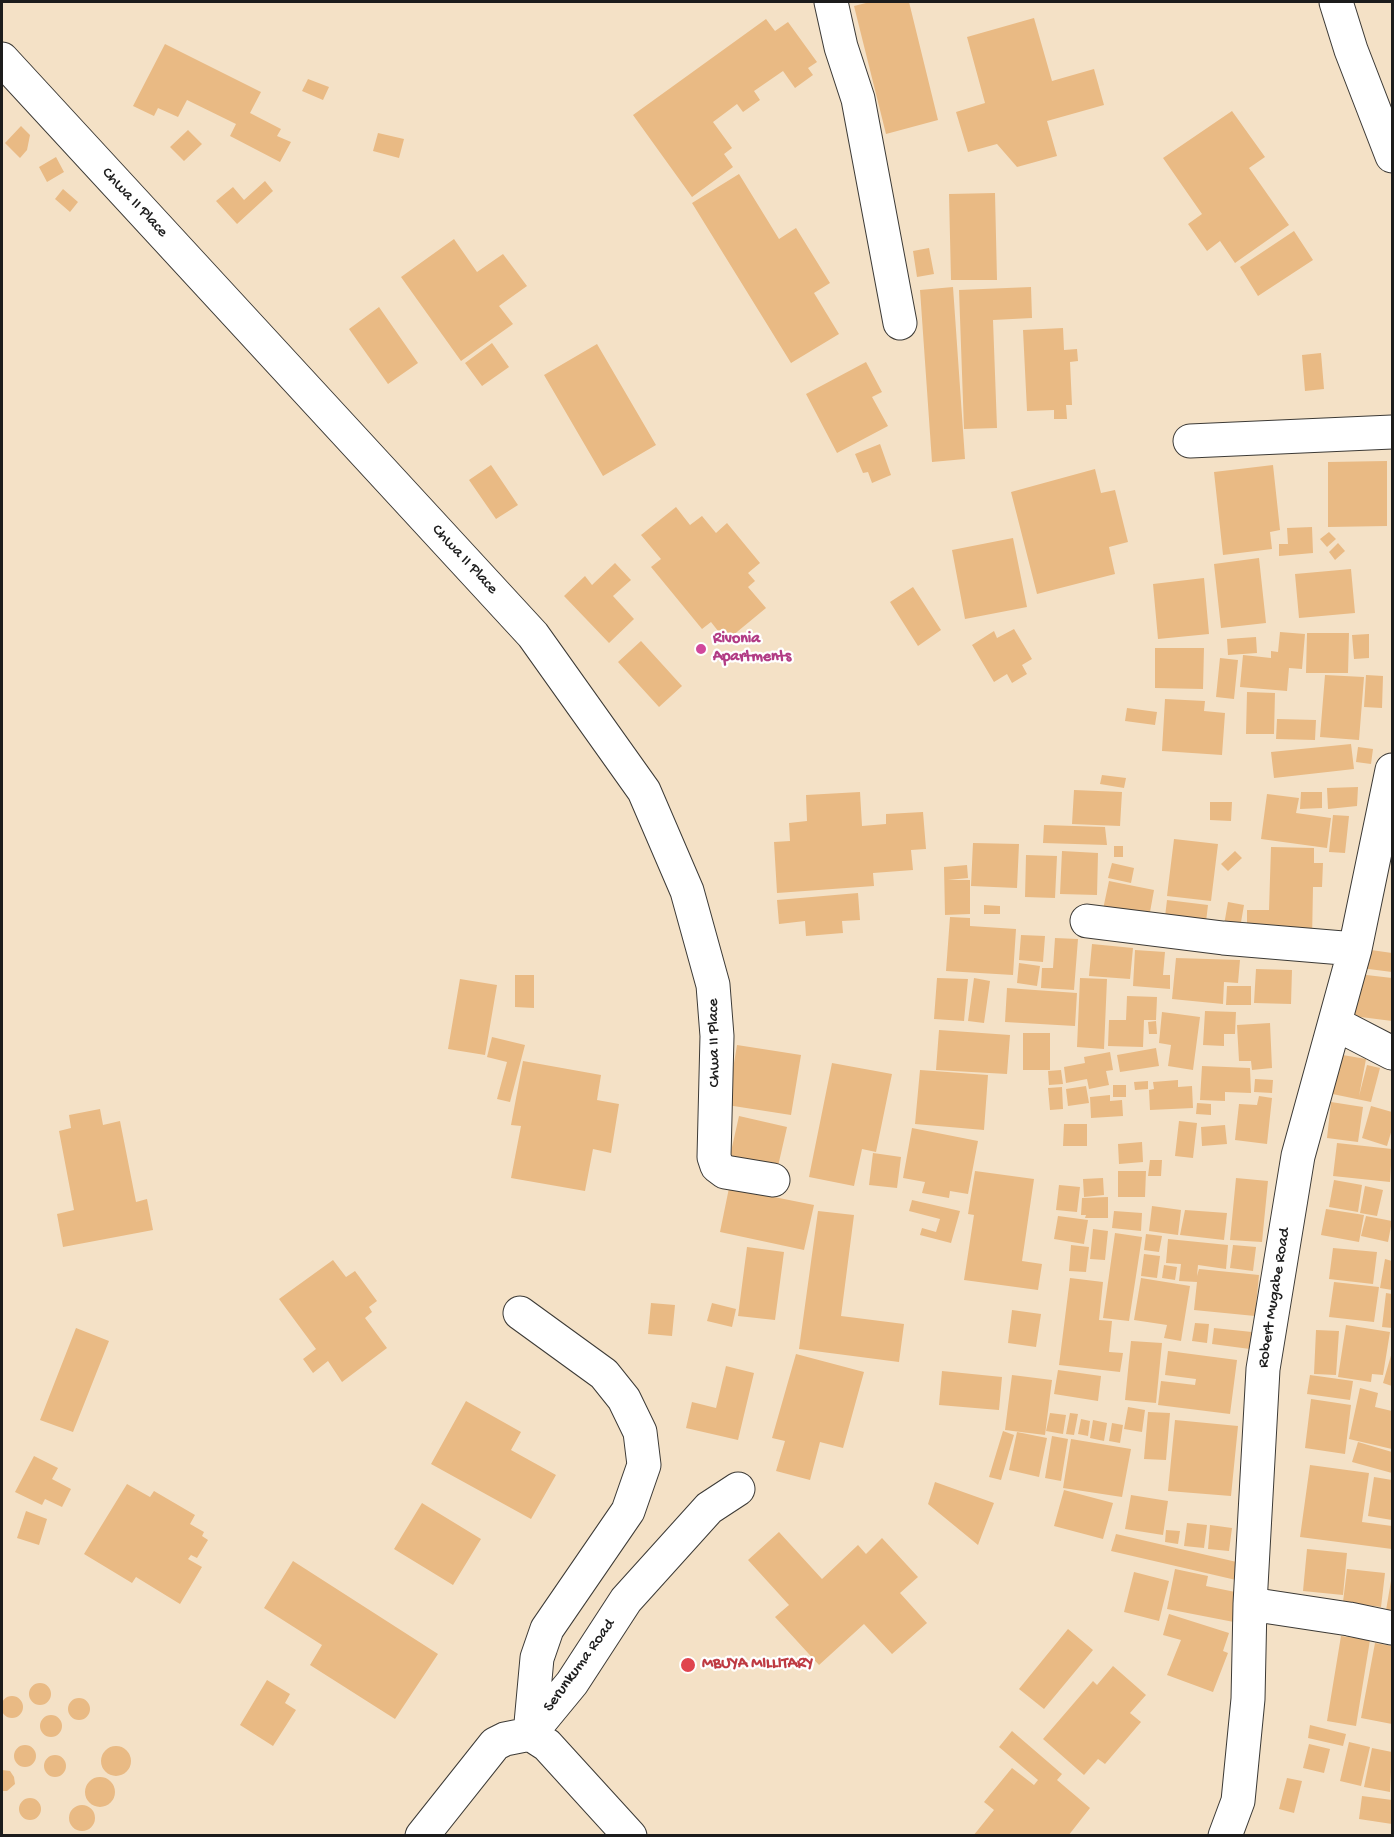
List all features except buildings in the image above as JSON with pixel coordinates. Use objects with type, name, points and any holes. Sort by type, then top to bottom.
[{"type":"street","points":[[831,2],[841,47],[858,99],[900,323]]},
{"type":"street","points":[[1336,2],[1392,156]]},
{"type":"street","name":"Chwa II Place","points":[[2,59],[533,635],[644,791],[687,891],[713,985],[717,1036],[714,1158],[717,1166],[725,1172],[773,1180]]},
{"type":"street","points":[[1190,441],[1392,432]]},
{"type":"street","name":"Robert Mugabe Road","points":[[1226,1836],[1238,1801],[1248,1700],[1250,1604],[1263,1369],[1299,1156],[1355,949],[1392,770]]},
{"type":"street","points":[[1087,921],[1223,938],[1355,949]]},
{"type":"street","points":[[1336,1024],[1392,1053]]},
{"type":"street","points":[[520,1313],[604,1374],[624,1399],[640,1432],[644,1465],[628,1511],[546,1629],[537,1658],[530,1734]]},
{"type":"street","name":"Serunkuma Road","points":[[530,1734],[572,1683],[626,1600],[709,1508],[738,1489]]},
{"type":"street","points":[[1250,1604],[1349,1618],[1392,1628]]},
{"type":"street","points":[[422,1836],[495,1744],[505,1738],[530,1734],[547,1745],[630,1836]]},
{"type":"place","name":"Rivonia Apartments","points":[[701,649]]},
{"type":"place","name":"MBUYA MILLITARY","points":[[688,1665]]}]
